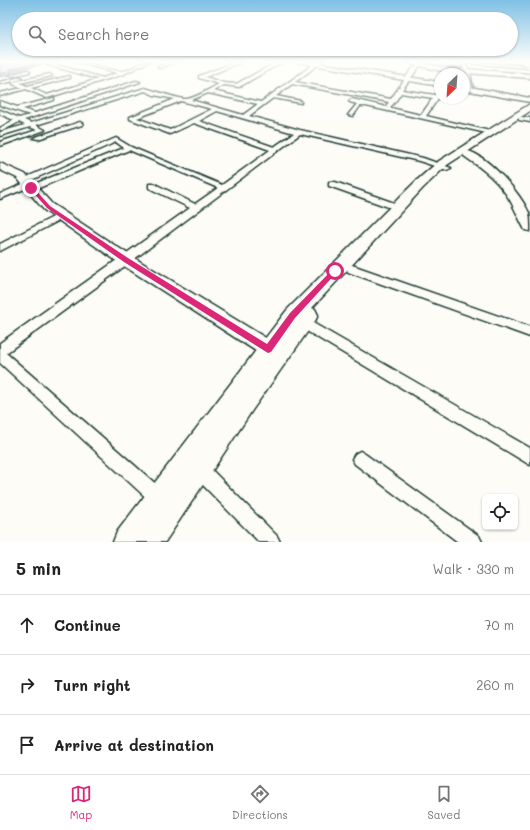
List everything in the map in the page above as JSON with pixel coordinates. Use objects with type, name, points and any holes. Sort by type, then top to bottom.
[{"type":"main road","points":[[127,542],[268,350],[397,207],[444,167],[491,132],[528,115]]},
{"type":"main road","points":[[464,153],[528,115]]},
{"type":"main road","points":[[148,542],[245,401],[297,319],[352,269],[444,167]]},
{"type":"street","points":[[23,86],[60,101],[72,103]]},
{"type":"street","points":[[0,95],[33,86]]},
{"type":"street","points":[[0,102],[73,86]]},
{"type":"street","points":[[11,116],[105,86]]},
{"type":"street","points":[[0,130],[19,120],[125,86]]},
{"type":"street","points":[[217,109],[170,132],[132,118],[218,86]]},
{"type":"street","points":[[244,117],[288,86]]},
{"type":"street","points":[[310,86],[393,101]]},
{"type":"street","points":[[388,108],[403,86]]},
{"type":"street","points":[[0,134],[145,89],[156,94],[163,94],[299,132],[421,159],[444,167]]},
{"type":"street","points":[[470,89],[530,100]]},
{"type":"street","points":[[208,91],[263,104]]},
{"type":"street","points":[[400,91],[434,94]]},
{"type":"street","points":[[16,109],[41,94]]},
{"type":"street","points":[[274,97],[299,102]]},
{"type":"street","points":[[7,105],[28,99]]},
{"type":"street","points":[[423,116],[434,100]]},
{"type":"street","points":[[352,101],[491,132]]},
{"type":"street","points":[[0,102],[47,120]]},
{"type":"street","points":[[351,115],[358,105],[366,104]]},
{"type":"street","points":[[0,144],[42,130],[32,124],[1,114]]},
{"type":"street","points":[[194,121],[275,150]]},
{"type":"street","points":[[0,150],[80,124]]},
{"type":"street","points":[[0,350],[126,260],[299,132]]},
{"type":"street","points":[[0,197],[116,140],[129,148],[223,188]]},
{"type":"street","points":[[28,184],[129,148]]},
{"type":"street","points":[[464,153],[489,168],[507,185],[530,227]]},
{"type":"street","points":[[0,166],[21,176],[48,207],[61,216],[126,260],[268,350]]},
{"type":"street","points":[[332,184],[397,207]]},
{"type":"street","points":[[152,186],[196,208]]},
{"type":"street","points":[[0,248],[61,216]]},
{"type":"street","points":[[352,269],[530,332]]},
{"type":"street","points":[[297,319],[530,457]]},
{"type":"street","points":[[0,355],[159,498]]},
{"type":"street","points":[[360,459],[473,542]]},
{"type":"street","points":[[199,469],[271,542]]},
{"type":"route","points":[[31,188],[48,207],[126,260],[268,350],[293,316],[335,271]]}]
